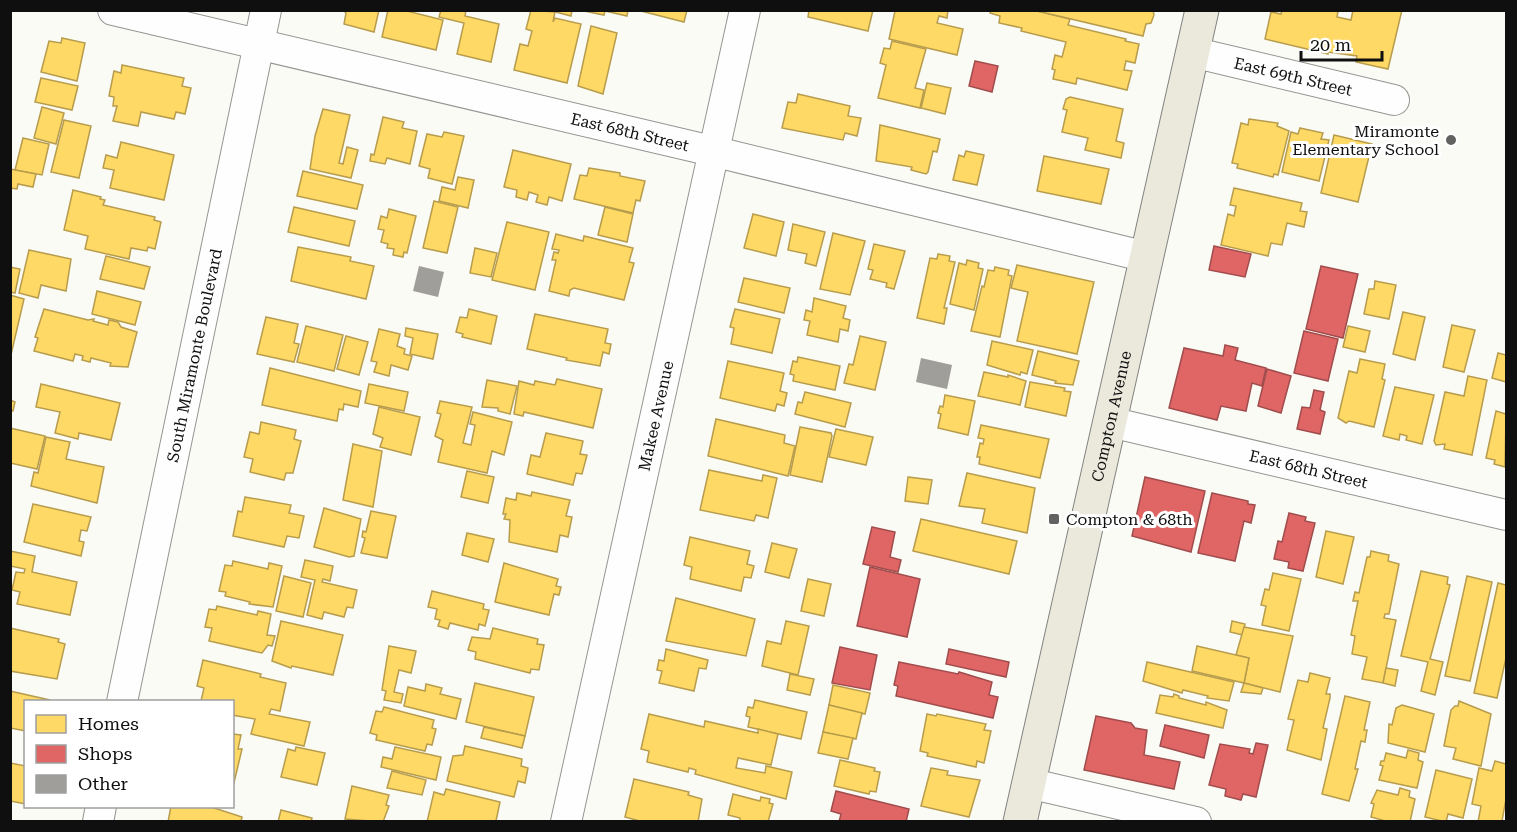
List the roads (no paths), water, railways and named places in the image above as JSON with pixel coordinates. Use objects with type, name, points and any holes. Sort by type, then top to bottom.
[{"type":"main road","name":"Compton Avenue","points":[[1020,822],[1202,10]]},
{"type":"street","name":"East 68th Street","points":[[113,10],[257,46],[712,151],[1147,257]]},
{"type":"street","name":"South Miramonte Boulevard","points":[[122,700],[266,10]]},
{"type":"street","name":"Makee Avenue","points":[[566,822],[712,151],[745,10]]},
{"type":"street","name":"East 69th Street","points":[[1192,52],[1394,100]]},
{"type":"street","name":"East 68th Street","points":[[1110,422],[1506,515]]},
{"type":"street","points":[[1028,783],[1196,822]]},
{"type":"place","name":"Miramonte Elementary School","points":[[1451,140]]},
{"type":"place","name":"Compton & 68th","points":[[1054,519]]}]
